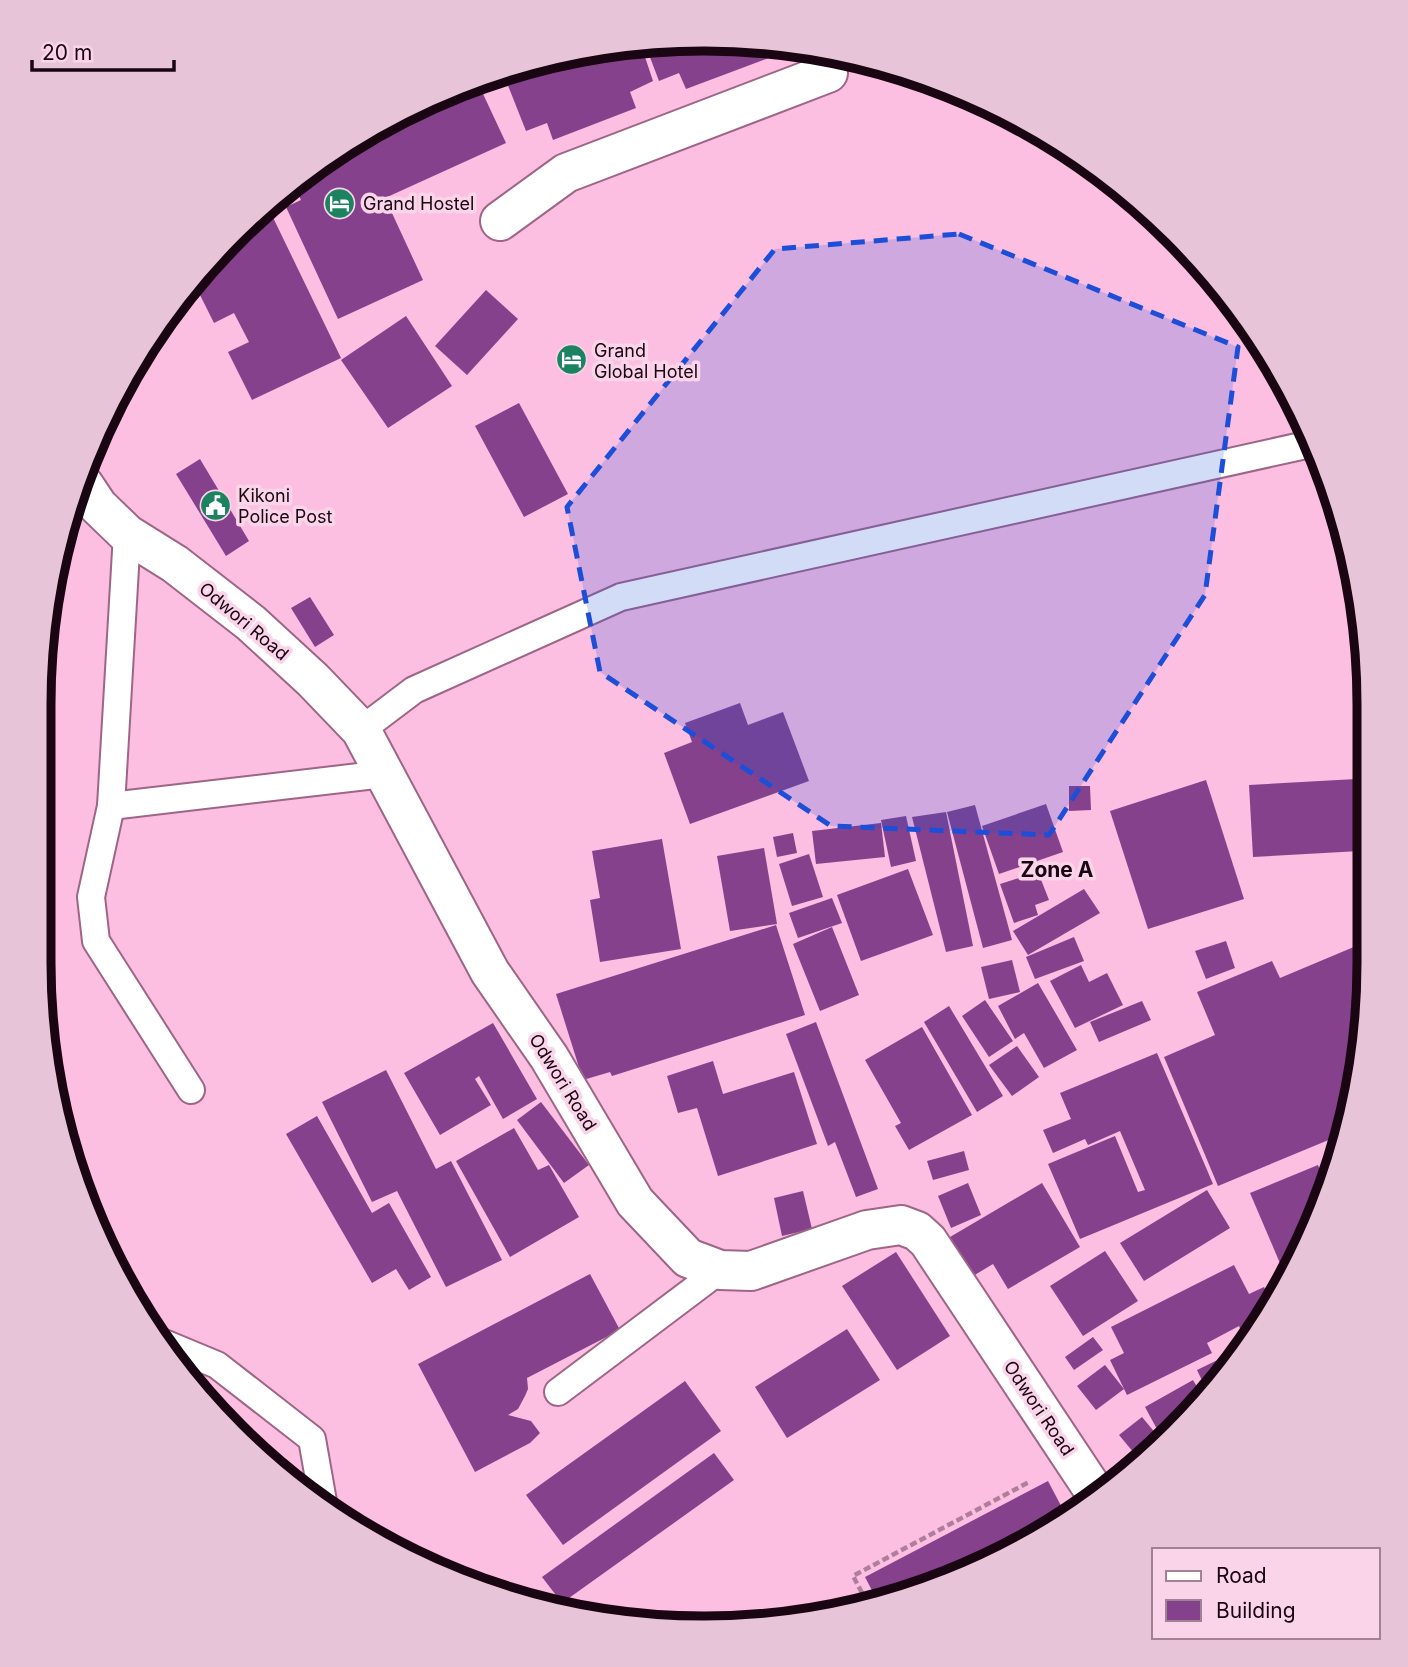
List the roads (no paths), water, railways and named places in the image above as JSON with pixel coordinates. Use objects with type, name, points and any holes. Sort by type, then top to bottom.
[{"type":"street","points":[[500,221],[566,173],[828,73],[824,62]]},
{"type":"street","name":"Odwori Road","points":[[87,489],[98,506],[127,534],[175,564],[251,623],[313,680],[361,730],[490,972],[549,1057],[635,1202],[688,1258],[720,1270],[751,1271],[867,1230],[901,1225],[917,1231],[928,1241],[1093,1488]]},
{"type":"lane","points":[[361,730],[414,690],[621,597],[1304,445]]},
{"type":"lane","points":[[127,534],[111,806],[91,897],[96,941],[191,1090]]},
{"type":"lane","points":[[111,806],[384,774]]},
{"type":"lane","points":[[558,1392],[720,1270]]},
{"type":"lane","points":[[177,1348],[217,1365],[312,1439],[321,1492]]},
{"type":"place","name":"Grand Hostel","points":[[340,203]]},
{"type":"place","name":"Grand Global Hotel","points":[[571,360]]},
{"type":"place","name":"Kikoni Police Post","points":[[215,505]]},
{"type":"district","name":"Zone A","points":[[1057,869]]}]
